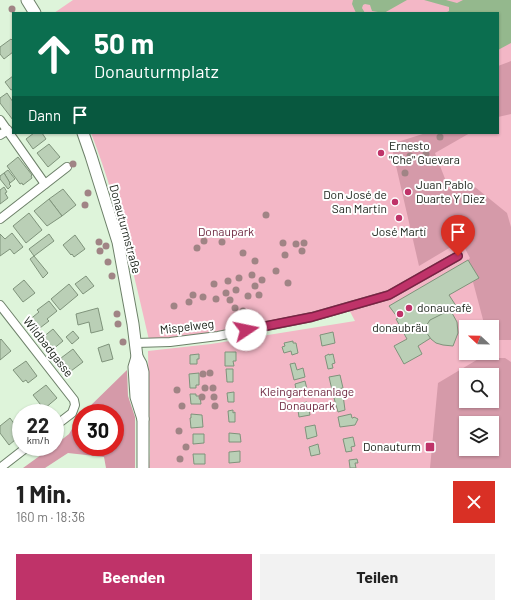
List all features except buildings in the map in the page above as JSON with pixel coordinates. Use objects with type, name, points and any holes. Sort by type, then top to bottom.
[{"type":"main road","points":[[27,0],[33,12]]},
{"type":"main road","name":"Donauturmstraße","points":[[82,134],[91,156],[118,242],[134,324],[137,357],[143,372],[142,468]]},
{"type":"street","points":[[0,120],[45,184]]},
{"type":"street","points":[[0,135],[8,130]]},
{"type":"street","points":[[0,219],[67,166]]},
{"type":"street","name":"Mispelweg","points":[[136,343],[170,342],[218,336],[312,317],[389,295],[458,256]]},
{"type":"street","name":"Wildbadgasse","points":[[0,305],[74,400],[75,405],[72,413],[64,419]]},
{"type":"street","points":[[0,468],[15,456]]},
{"type":"green space","name":"Donaupark","points":[[73,0],[511,0],[511,468],[149,468],[148,351],[211,344],[355,321],[346,304],[221,334],[149,340],[117,209],[91,134],[499,134],[499,12],[55,12]]},
{"type":"shaded area","points":[[353,0],[407,0],[386,12],[372,11],[370,5],[365,4],[362,8],[364,12],[356,12],[352,4]]},
{"type":"shaded area","points":[[424,0],[446,0],[457,3],[463,0],[511,0],[511,43],[499,49],[499,12],[447,12],[449,11],[449,7]]},
{"type":"shaded area","points":[[511,61],[511,114],[499,117],[499,66]]},
{"type":"shaded area","points":[[423,134],[468,134],[435,153],[449,189],[475,187],[507,213],[511,227],[511,340],[499,340],[499,320],[483,320],[473,282],[478,278],[468,260],[470,258],[461,241],[419,266],[391,144]]},
{"type":"shaded area","points":[[499,358],[505,358],[511,362],[511,468],[430,468],[438,383],[459,370],[459,408],[499,408],[499,368],[463,368],[477,360],[499,360]]},
{"type":"shaded area","points":[[127,370],[128,396],[135,417],[135,468],[106,468],[104,457],[95,456],[124,456],[124,404],[92,404]]},
{"type":"shaded area","points":[[72,429],[72,453],[68,453],[64,456],[64,438]]},
{"type":"shaded area","points":[[40,456],[63,456],[45,468],[23,468]]},
{"type":"place","name":"Ernesto \"Che\" Guevara","points":[[381,153]]},
{"type":"place","name":"Juan Pablo Duarte Y Diez","points":[[408,192]]},
{"type":"place","name":"Don José de San Martin","points":[[395,202]]},
{"type":"place","name":"José Martí","points":[[399,218]]},
{"type":"place","name":"donaucafè","points":[[409,308]]},
{"type":"place","name":"donaubräu","points":[[400,314]]},
{"type":"place","name":"Donauturm","points":[[430,447]]},
{"type":"route","points":[[246,330],[312,317],[389,295],[458,256]]},
{"type":"park label","name":"Kleingartenanlage Donaupark","points":[[307,399]]}]
